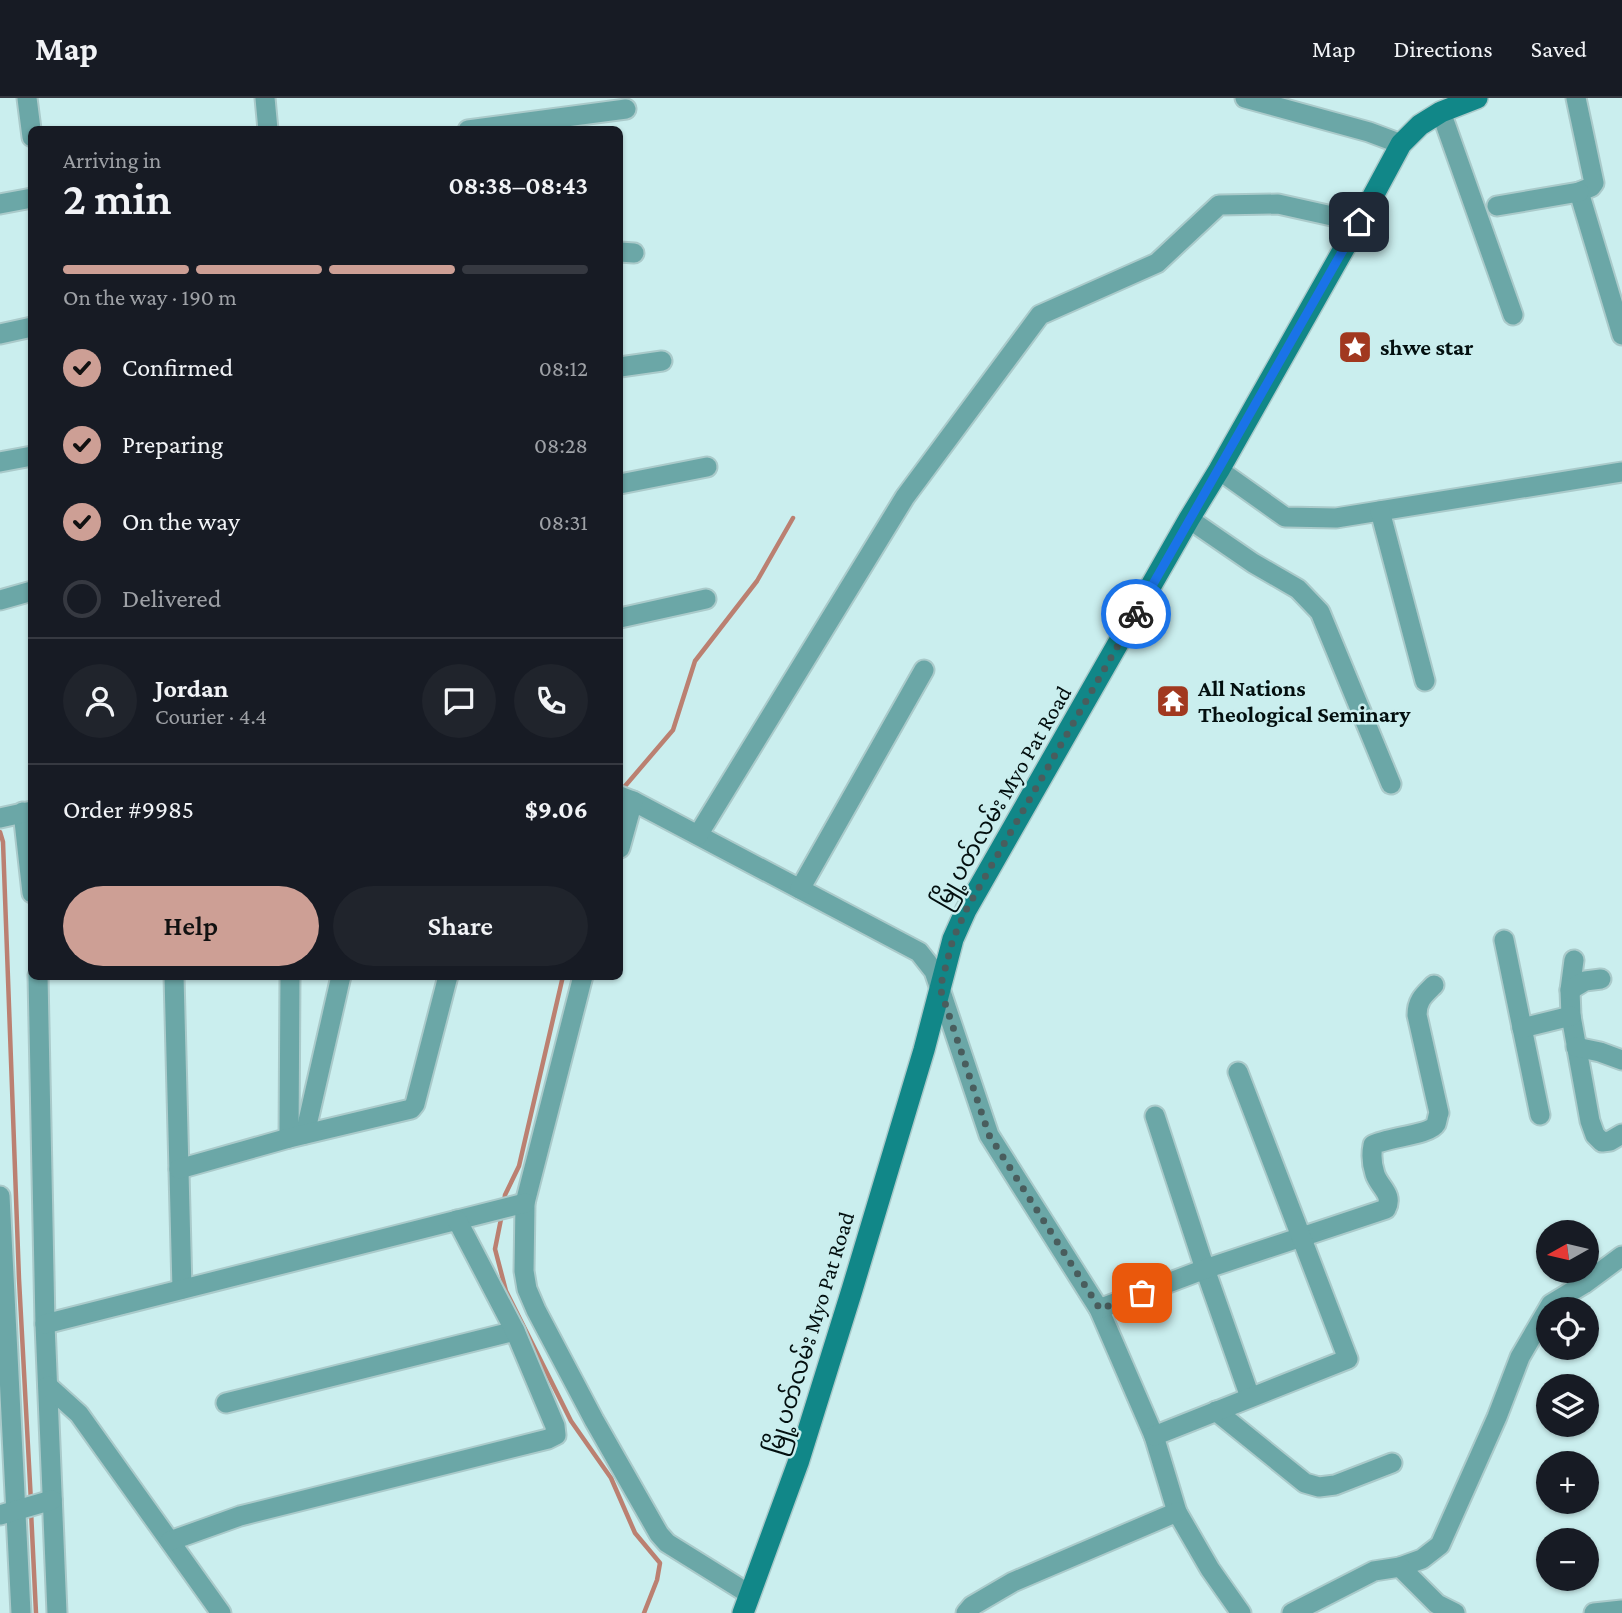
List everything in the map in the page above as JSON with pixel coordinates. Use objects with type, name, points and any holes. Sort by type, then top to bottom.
[{"type":"main road","name":"မြို့ပတ်လမ်း Myo Pat Road","points":[[746,1603],[798,1463],[924,1050],[953,939],[966,910],[1219,470],[1401,144],[1420,125],[1441,112],[1477,98]]},
{"type":"street","points":[[27,98],[31,126]]},
{"type":"street","points":[[265,98],[268,126]]},
{"type":"street","points":[[1245,98],[1369,132],[1401,144]]},
{"type":"street","points":[[1497,206],[1579,192],[1594,183],[1576,98]]},
{"type":"street","points":[[500,126],[626,110]]},
{"type":"street","points":[[1441,112],[1513,315]]},
{"type":"street","points":[[1579,192],[1622,335]]},
{"type":"street","points":[[0,204],[28,199]]},
{"type":"street","points":[[698,835],[905,497],[1040,316],[1157,263],[1219,205],[1278,204],[1359,222]]},
{"type":"street","points":[[0,334],[28,328]]},
{"type":"street","points":[[623,367],[662,361]]},
{"type":"street","points":[[0,462],[28,457]]},
{"type":"street","points":[[623,483],[707,467]]},
{"type":"street","points":[[1219,470],[1285,517],[1336,519],[1622,472]]},
{"type":"street","points":[[1380,511],[1425,681]]},
{"type":"street","points":[[1189,519],[1253,563],[1297,589],[1320,612],[1391,784]]},
{"type":"street","points":[[0,600],[28,592]]},
{"type":"street","points":[[623,617],[706,599]]},
{"type":"street","points":[[800,889],[924,670]]},
{"type":"street","points":[[623,823],[626,798],[919,952],[934,971],[989,1135],[1100,1309],[1154,1436],[1177,1512],[1210,1569],[1241,1613]]},
{"type":"street","points":[[0,818],[27,811]]},
{"type":"street","points":[[1504,940],[1540,1115]]},
{"type":"street","points":[[1574,960],[1570,990],[1571,1016],[1590,1121],[1595,1135],[1602,1142],[1622,1134]]},
{"type":"street","points":[[1570,990],[1586,981],[1601,979]]},
{"type":"street","points":[[38,980],[45,1324],[57,1613]]},
{"type":"street","points":[[174,980],[183,1289]]},
{"type":"street","points":[[290,980],[297,1136]]},
{"type":"street","points":[[297,1136],[340,980]]},
{"type":"street","points":[[179,1169],[297,1136],[411,1109],[415,1104],[447,980]]},
{"type":"street","points":[[582,980],[525,1203],[524,1271],[527,1289],[594,1420],[659,1534],[746,1603]]},
{"type":"street","points":[[1100,1309],[1205,1269],[1386,1209],[1390,1203],[1389,1196],[1375,1176],[1371,1154],[1373,1145],[1382,1140],[1430,1130],[1437,1123],[1438,1113],[1417,1015],[1420,999],[1434,985]]},
{"type":"street","points":[[1522,1028],[1571,1016]]},
{"type":"street","points":[[1576,1047],[1622,1060]]},
{"type":"street","points":[[1154,1436],[1348,1359],[1238,1072]]},
{"type":"street","points":[[1154,1116],[1250,1398]]},
{"type":"street","points":[[0,1196],[8,1512],[21,1613]]},
{"type":"street","points":[[45,1324],[525,1203]]},
{"type":"street","points":[[170,1541],[240,1516],[556,1435],[555,1426],[515,1332],[457,1220]]},
{"type":"street","points":[[1292,1613],[1374,1571],[1400,1567],[1422,1559],[1440,1545],[1520,1357],[1551,1304],[1622,1256]]},
{"type":"street","points":[[226,1402],[515,1332]]},
{"type":"street","points":[[48,1386],[79,1414],[221,1613]]},
{"type":"street","points":[[1216,1411],[1305,1483],[1319,1487],[1335,1485],[1392,1463]]},
{"type":"street","points":[[8,1512],[52,1500]]},
{"type":"street","points":[[966,1613],[972,1606],[1013,1583],[1177,1512]]},
{"type":"street","points":[[1400,1567],[1439,1608],[1455,1613]]},
{"type":"street","points":[[1594,1613],[1622,1610]]},
{"type":"waterway","points":[[623,788],[673,730],[695,661],[757,581],[793,518]]},
{"type":"waterway","points":[[0,832],[3,842],[19,1279],[31,1502]]},
{"type":"waterway","points":[[504,1202],[519,1166],[562,980]]},
{"type":"waterway","points":[[502,1214],[495,1249],[506,1291],[571,1421],[611,1478],[635,1533],[660,1563],[657,1580],[644,1613]]},
{"type":"waterway","points":[[31,1511],[36,1613]]},
{"type":"way so far","points":[[1136,614],[966,910],[953,939],[940,988],[989,1135],[1100,1309],[1142,1293]]},
{"type":"place","name":"shwe star","points":[[1355,347]]},
{"type":"place","name":"All Nations Theological Seminary","points":[[1173,701]]},
{"type":"route","points":[[1136,614],[1359,222]]}]
